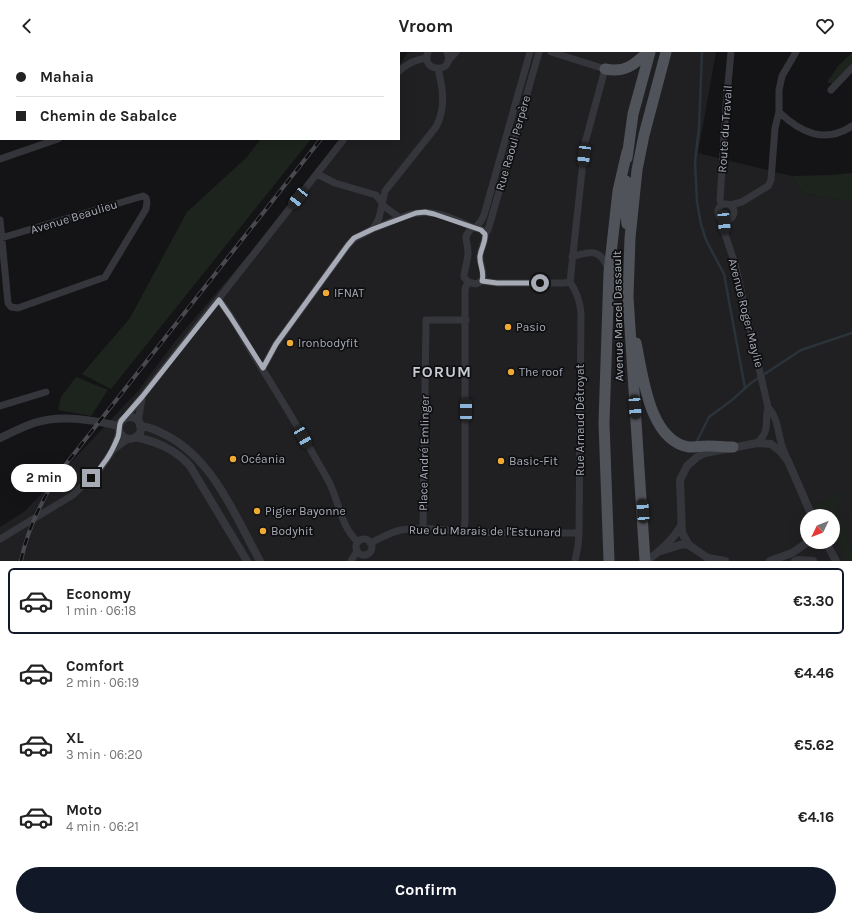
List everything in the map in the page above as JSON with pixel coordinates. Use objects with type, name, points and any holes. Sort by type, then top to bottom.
[{"type":"main road","points":[[605,69],[614,71],[629,68],[649,52]]},
{"type":"main road","name":"Avenue Marcel Dassault","points":[[630,238],[625,208],[627,152],[633,114],[649,52]]},
{"type":"main road","name":"Avenue Marcel Dassault","points":[[646,561],[633,389],[628,297],[630,238],[637,170],[644,135],[666,52]]},
{"type":"main road","points":[[609,561],[604,423],[609,272],[618,191],[627,152]]},
{"type":"main road","points":[[628,297],[644,379],[653,413],[659,426],[677,443],[690,447],[708,446],[732,448]]},
{"type":"street","points":[[447,52],[448,61]]},
{"type":"street","points":[[400,70],[409,63],[428,55],[429,64],[438,69],[445,66],[456,52]]},
{"type":"street","name":"Rue Raoul Perpère","points":[[468,282],[464,277],[468,252],[466,236],[481,221],[484,215],[530,52]]},
{"type":"street","name":"Rue Raoul Perpère","points":[[482,281],[483,273],[480,256],[484,245],[485,234],[488,230],[539,52]]},
{"type":"street","points":[[464,532],[466,520],[466,289],[468,282],[476,284],[482,281],[497,283],[570,282],[585,143],[605,69],[551,52]]},
{"type":"street","name":"Route du Travail","points":[[722,205],[720,200],[731,52]]},
{"type":"street","points":[[730,206],[734,212],[733,217],[729,220],[724,220],[718,214],[722,205],[730,206],[742,202],[768,186],[771,180],[775,128],[779,112],[779,90],[782,76],[796,52]]},
{"type":"street","points":[[831,90],[852,68]]},
{"type":"street","points":[[373,229],[379,218],[385,190],[440,120],[443,95],[438,69]]},
{"type":"street","points":[[779,112],[797,126],[820,136],[842,132],[852,126]]},
{"type":"street","points":[[0,159],[55,140]]},
{"type":"street","points":[[0,539],[73,495],[100,469],[113,450],[121,421],[125,418],[219,300],[343,140]]},
{"type":"street","points":[[317,174],[335,183],[376,195],[400,218]]},
{"type":"street","name":"Avenue Beaulieu","points":[[143,196],[146,198],[146,209],[105,277],[18,308],[11,307],[8,303],[2,238],[143,196]]},
{"type":"street","points":[[263,368],[276,344],[354,238],[400,218],[425,212],[474,227],[481,230],[485,234]]},
{"type":"street","points":[[0,220],[2,238]]},
{"type":"street","name":"Avenue Roger Maylie","points":[[724,220],[725,234],[736,264],[768,407],[772,411],[777,423],[781,444],[788,462]]},
{"type":"street","points":[[572,257],[587,252],[594,252],[600,255],[605,261],[609,272]]},
{"type":"street","name":"Rue Arnaud Détroyat","points":[[570,282],[576,291],[580,302],[581,313],[579,533],[575,561]]},
{"type":"street","points":[[219,300],[263,368],[329,482],[345,527],[350,535],[358,542]]},
{"type":"street","name":"Place André Emlinger","points":[[423,529],[426,320],[466,320]]},
{"type":"street","points":[[0,406],[46,392]]},
{"type":"street","points":[[113,450],[140,431],[139,424],[142,397]]},
{"type":"street","name":"Avenue Roger Maylie","points":[[757,443],[765,434],[767,424],[766,413],[768,407]]},
{"type":"street","points":[[125,418],[131,417],[139,424],[147,426],[170,437],[184,446],[200,461],[211,475],[231,508],[260,561]]},
{"type":"street","points":[[0,438],[23,427],[48,420],[74,419],[119,429]]},
{"type":"street","points":[[119,429],[123,437],[151,441],[170,449],[187,462],[196,474],[247,561]]},
{"type":"street","points":[[689,545],[682,533],[681,526],[680,480],[687,466],[697,457],[705,453],[757,443],[771,444],[776,447],[788,462],[809,509]]},
{"type":"street","points":[[646,561],[661,551],[673,538],[681,526]]},
{"type":"street","name":"Rue du Marais de l'Estunard","points":[[370,543],[392,532],[400,530],[442,529],[464,532],[579,533]]},
{"type":"street","points":[[351,561],[368,554],[371,550],[370,543],[364,540],[358,542]]},
{"type":"street","points":[[358,542],[356,546],[361,556]]},
{"type":"street","points":[[661,551],[683,544],[689,545],[705,556],[725,561]]},
{"type":"street","points":[[770,561],[792,553],[800,548]]},
{"type":"street","points":[[830,549],[836,561]]},
{"type":"street","points":[[795,561],[813,561]]},
{"type":"shaded area","points":[[716,52],[698,153],[792,176],[802,193],[852,203],[852,561],[0,561],[0,527],[25,511],[137,392],[177,339],[317,174],[343,140],[400,140],[400,64],[407,53]]},
{"type":"shaded area","points":[[852,53],[852,64],[833,84],[827,82],[838,66]]},
{"type":"shaded area","points":[[260,140],[310,140],[111,389],[82,374],[130,318],[187,212],[246,158]]},
{"type":"shaded area","points":[[852,173],[852,203],[802,193],[792,176],[831,175]]},
{"type":"shaded area","points":[[76,377],[108,390],[91,416],[58,410],[61,397]]},
{"type":"shaded area","points":[[852,490],[852,493],[840,499],[836,507],[837,509],[817,509],[816,506]]},
{"type":"shaded area","points":[[840,518],[852,552],[852,561],[847,561],[840,544]]},
{"type":"waterway","points":[[702,52],[699,128],[695,162],[697,202],[706,240],[724,274],[745,388]]},
{"type":"waterway","points":[[697,441],[709,417],[732,400],[751,383],[801,350],[852,333]]},
{"type":"railway","points":[[21,561],[31,527],[59,473],[320,140]]},
{"type":"place","name":"IFNAT","points":[[326,293]]},
{"type":"place","name":"Pasio","points":[[508,327]]},
{"type":"place","name":"Ironbodyfit","points":[[290,343]]},
{"type":"place","name":"The roof","points":[[511,372]]},
{"type":"place","name":"Océania","points":[[233,459]]},
{"type":"place","name":"Basic-Fit","points":[[501,461]]},
{"type":"place","name":"Pigier Bayonne","points":[[257,511]]},
{"type":"place","name":"Bodyhit","points":[[263,531]]},
{"type":"district","name":"FORUM","points":[[442,371]]},
{"type":"route","points":[[91,478],[100,469],[113,450],[121,421],[125,418],[219,300],[263,368],[276,344],[348,245],[354,238],[373,229],[400,218],[425,212],[460,222],[481,230],[485,234],[484,245],[480,256],[483,273],[482,281],[497,283],[540,283]]}]
